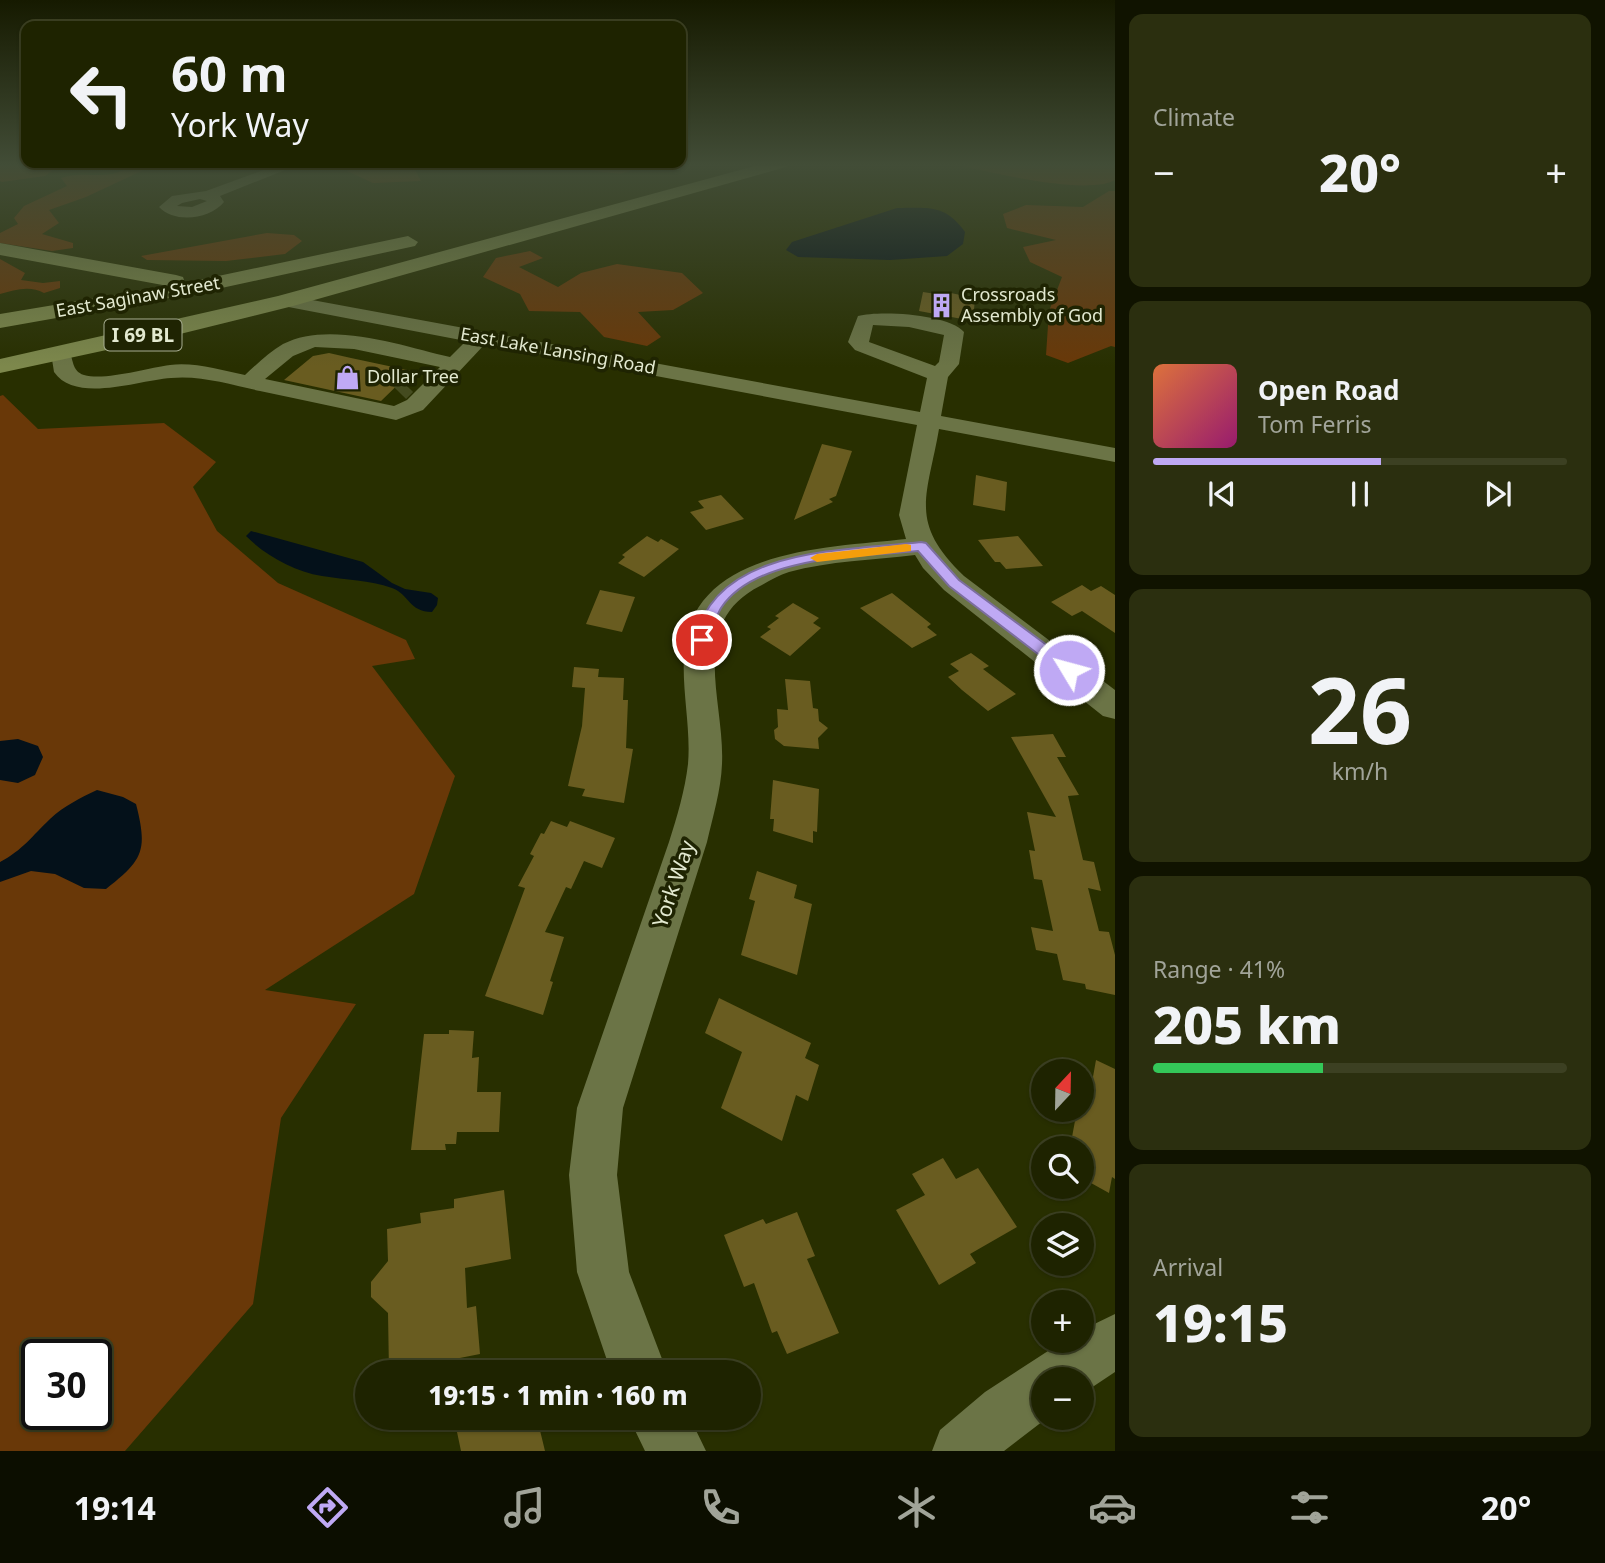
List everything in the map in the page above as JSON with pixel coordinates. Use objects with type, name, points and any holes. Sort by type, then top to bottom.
[{"type":"main road","name":"East Saginaw Street","points":[[0,366],[285,301],[518,232]]},
{"type":"main road","name":"East Saginaw Street","points":[[0,321],[203,286],[421,239]]},
{"type":"main road","name":"East Lake Lansing Road","points":[[0,249],[285,301]]},
{"type":"street","name":"East Lake Lansing Road","points":[[285,301],[1115,455]]},
{"type":"street","points":[[61,353],[65,372],[79,381],[101,382],[173,371],[206,373],[396,413],[415,405],[481,337]]},
{"type":"street","points":[[250,381],[289,349],[315,341],[332,340],[454,364]]},
{"type":"street","points":[[380,411],[419,373],[454,364]]},
{"type":"street","points":[[938,374],[912,515],[921,546],[954,583],[1115,707]]},
{"type":"street","name":"York Way","points":[[635,1360],[603,1272],[593,1175],[600,1108],[688,842],[699,801],[705,763],[699,655],[705,624],[717,603],[732,588],[776,566],[806,559],[921,546]]},
{"type":"street","points":[[1073,1367],[1115,1341]]},
{"type":"street","points":[[961,1451],[1005,1412],[1031,1395]]},
{"type":"street","points":[[665,1430],[677,1451]]},
{"type":"shaded area","points":[[46,232],[42,234],[73,243],[73,248],[52,251],[0,243],[0,233]]},
{"type":"shaded area","points":[[824,232],[965,232],[963,244],[947,256],[890,260],[798,257],[786,250],[792,242]]},
{"type":"shaded area","points":[[1022,232],[1115,232],[1115,347],[1111,346],[1068,363],[1046,355],[1049,311],[1062,277],[1030,262],[1023,247],[1056,240]]},
{"type":"shaded area","points":[[267,233],[294,235],[302,241],[285,254],[226,261],[147,260],[141,256]]},
{"type":"shaded area","points":[[530,251],[543,258],[519,267],[558,287],[581,273],[617,264],[682,273],[703,293],[673,310],[638,312],[661,337],[647,346],[604,337],[580,312],[529,311],[520,294],[483,277],[496,258]]},
{"type":"shaded area","points":[[0,259],[25,273],[21,280],[43,283],[60,281],[60,288],[44,293],[28,289],[0,294]]},
{"type":"shaded area","points":[[3,395],[38,429],[164,423],[216,462],[193,487],[217,531],[278,583],[406,640],[415,659],[372,666],[455,776],[414,894],[265,990],[356,1004],[281,1118],[253,1304],[125,1451],[0,1451],[0,396]]},
{"type":"shaded area","points":[[251,531],[363,562],[405,589],[431,593],[438,598],[437,605],[432,612],[424,611],[392,588],[312,574],[291,566],[271,556],[246,536]]},
{"type":"shaded area","points":[[18,739],[38,746],[43,757],[35,775],[18,783],[0,780],[0,741]]},
{"type":"shaded area","points":[[97,790],[123,797],[136,804],[142,844],[135,862],[128,870],[106,889],[84,888],[55,874],[31,871],[0,882],[0,862],[21,848],[61,810]]},
{"type":"building","name":"Crossroads Assembly of God","points":[[923,292],[942,295],[946,292],[975,298],[973,321],[919,311]]},
{"type":"building","name":"Dollar Tree","points":[[329,353],[412,371],[381,401],[284,380],[313,356]]},
{"type":"building","points":[[822,444],[852,451],[836,496],[829,499],[833,502],[794,520]]},
{"type":"building","points":[[976,475],[1007,482],[1005,511],[973,505]]},
{"type":"building","points":[[721,495],[744,519],[706,530],[690,512],[704,508],[698,501]]},
{"type":"building","points":[[647,536],[658,542],[661,539],[679,549],[644,577],[618,563],[625,557],[622,555]]},
{"type":"building","points":[[1018,536],[1043,566],[1006,569],[1000,562],[995,562],[978,540]]},
{"type":"building","points":[[1082,585],[1091,591],[1101,586],[1115,595],[1115,633],[1082,611],[1072,616],[1051,602]]},
{"type":"building","points":[[600,590],[635,597],[622,632],[586,624]]},
{"type":"building","points":[[892,593],[931,624],[927,627],[937,635],[912,648],[860,608]]},
{"type":"building","points":[[793,603],[819,618],[813,623],[821,628],[790,656],[760,637],[771,629],[767,627],[779,618],[775,616]]},
{"type":"building","points":[[971,653],[989,666],[983,669],[1016,694],[988,711],[962,690],[948,677],[959,671],[950,664]]},
{"type":"building","points":[[574,667],[599,669],[598,677],[624,678],[623,700],[628,700],[626,748],[633,749],[624,803],[582,796],[585,789],[568,786],[582,726],[585,688],[572,687]]},
{"type":"building","points":[[785,679],[810,681],[813,708],[818,709],[819,721],[828,728],[818,738],[819,749],[784,746],[775,739],[774,730],[778,727],[777,709],[788,710]]},
{"type":"building","points":[[1053,734],[1066,757],[1057,757],[1079,795],[1068,796],[1083,860],[1094,862],[1101,891],[1088,888],[1099,931],[1109,932],[1115,955],[1115,995],[1086,989],[1085,984],[1063,980],[1057,954],[1036,950],[1031,927],[1053,931],[1042,880],[1034,879],[1029,850],[1035,851],[1027,812],[1056,817],[1011,737]]},
{"type":"building","points":[[773,780],[819,789],[817,832],[813,831],[813,843],[773,831],[774,819],[770,819]]},
{"type":"building","points":[[551,821],[567,827],[570,821],[615,838],[602,868],[584,861],[571,889],[566,887],[545,932],[564,937],[543,1015],[485,996],[525,888],[518,886],[534,856],[530,854]]},
{"type":"building","points":[[757,871],[797,885],[794,898],[812,904],[797,975],[741,955],[755,901],[749,899]]},
{"type":"building","points":[[719,998],[811,1043],[805,1058],[819,1065],[808,1101],[796,1095],[782,1141],[721,1108],[742,1052],[705,1033]]},
{"type":"building","points":[[449,1030],[474,1031],[472,1058],[479,1057],[477,1092],[501,1092],[499,1132],[457,1132],[456,1144],[445,1144],[446,1150],[411,1150],[424,1034],[449,1034]]},
{"type":"building","points":[[1096,1060],[1115,1069],[1115,1179],[1112,1177],[1109,1193],[1094,1185],[1094,1136],[1072,1136],[1075,1122],[1094,1122]]},
{"type":"building","points":[[943,1158],[956,1179],[978,1168],[1017,1227],[970,1254],[976,1263],[939,1285],[896,1210],[925,1195],[912,1174]]},
{"type":"building","points":[[504,1190],[511,1259],[465,1268],[467,1308],[476,1306],[480,1354],[450,1360],[389,1360],[388,1313],[371,1297],[371,1282],[388,1261],[387,1229],[421,1223],[420,1213],[454,1208],[454,1199]]},
{"type":"building","points":[[797,1212],[815,1256],[807,1259],[839,1333],[787,1354],[777,1331],[772,1333],[754,1283],[744,1287],[724,1235],[763,1219],[766,1224]]},
{"type":"building","points":[[540,1430],[545,1451],[461,1451],[457,1432]]},
{"type":"tunnel","points":[[399,392],[406,385]]},
{"type":"slow traffic","points":[[817,558],[906,548]]},
{"type":"place","name":"Crossroads Assembly of God","points":[[941,305]]},
{"type":"place","name":"Dollar Tree","points":[[347,377]]},
{"type":"route","points":[[702,640],[705,624],[717,603],[732,588],[752,576],[776,566],[806,559],[921,546],[954,583],[1069,670]]}]
